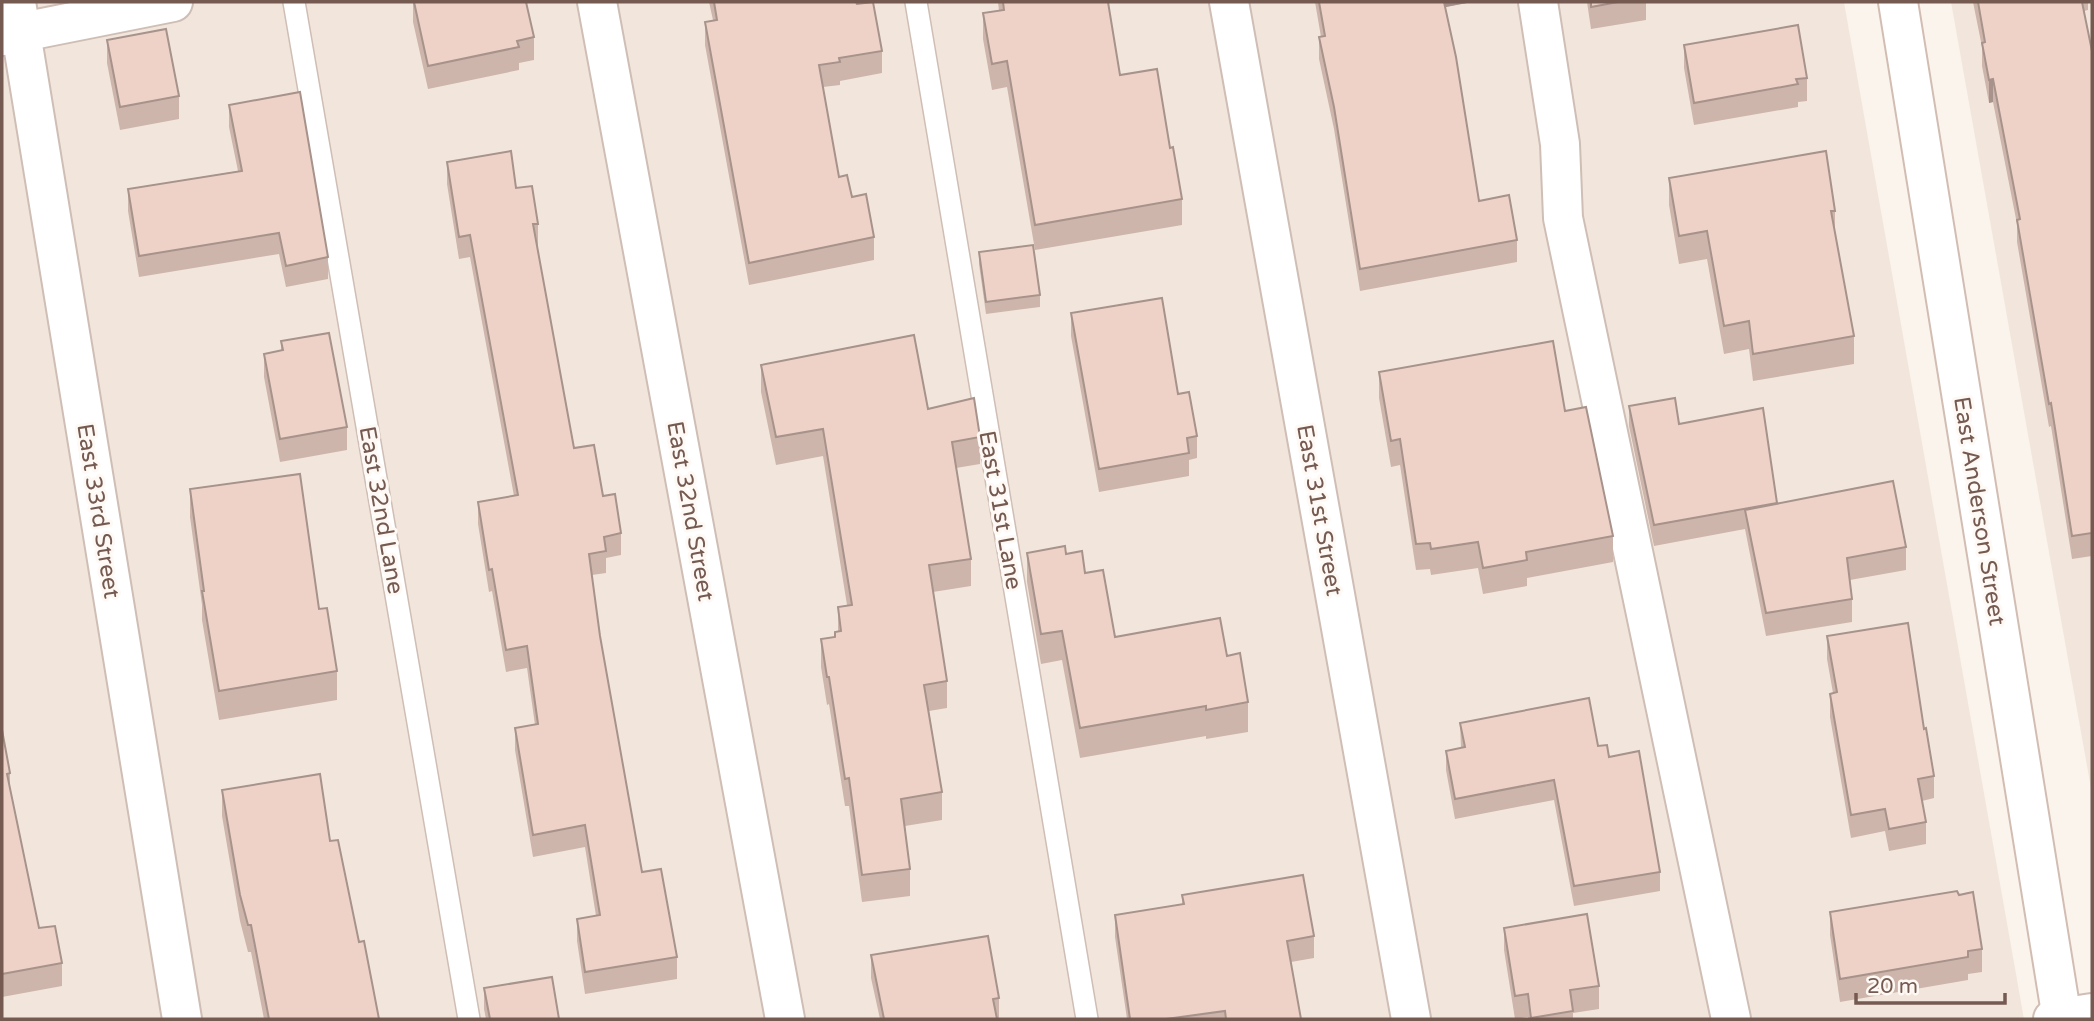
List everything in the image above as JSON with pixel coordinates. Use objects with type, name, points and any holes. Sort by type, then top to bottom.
[{"type":"street","points":[[13,24],[173,2]]},
{"type":"street","name":"East 32nd Street","points":[[597,2],[785,1019]]},
{"type":"street","name":"East 31st Street","points":[[1229,2],[1411,1019]]},
{"type":"street","points":[[1538,2],[1560,144],[1563,218],[1731,1019]]},
{"type":"street","name":"East Anderson Street","points":[[1898,2],[2067,1017]]},
{"type":"street","name":"East 33rd Street","points":[[13,24],[182,1019]]},
{"type":"lane","name":"East 32nd Lane","points":[[294,2],[470,1019]]},
{"type":"lane","name":"East 31st Lane","points":[[916,2],[1087,1019]]},
{"type":"shaded area","points":[[2,2],[1844,2],[2024,1019],[2,1019]]},
{"type":"shaded area","points":[[1951,2],[2092,2],[2092,794]]},
{"type":"building","points":[[414,2],[526,2],[534,37],[517,41],[519,47],[428,66]]},
{"type":"building","points":[[714,2],[873,2],[882,51],[839,58],[840,62],[819,65],[839,177],[847,175],[852,197],[866,194],[874,237],[749,263],[705,22],[717,20]]},
{"type":"building","points":[[1003,2],[1108,2],[1120,75],[1157,69],[1170,148],[1173,147],[1182,199],[1035,225],[1007,61],[992,64],[983,13],[1004,10]]},
{"type":"building","points":[[1319,2],[1444,2],[1456,57],[1479,201],[1509,195],[1517,240],[1360,269],[1334,107],[1319,37],[1325,36]]},
{"type":"building","points":[[1591,2],[1618,2],[1591,7]]},
{"type":"building","points":[[1978,2],[2082,2],[2092,51],[2092,533],[2072,536],[2051,403],[2049,404],[2017,220],[2020,219],[1993,79],[1989,80]]},
{"type":"building","points":[[1798,25],[1807,78],[1796,79],[1798,84],[1694,103],[1684,45]]},
{"type":"building","points":[[166,29],[179,96],[120,107],[107,40]]},
{"type":"building","points":[[300,92],[328,257],[286,266],[279,233],[139,256],[128,189],[242,171],[229,105]]},
{"type":"building","points":[[511,151],[516,188],[532,186],[538,224],[533,224],[574,448],[594,445],[603,496],[615,494],[621,533],[604,537],[606,551],[589,554],[600,636],[642,872],[661,869],[677,957],[585,972],[577,919],[600,915],[585,825],[533,835],[515,728],[538,724],[527,646],[506,650],[478,502],[518,495],[470,235],[459,237],[447,162]]},
{"type":"building","points":[[1826,151],[1835,211],[1831,211],[1854,336],[1753,354],[1749,321],[1724,326],[1707,231],[1679,236],[1669,178]]},
{"type":"building","points":[[1033,245],[1040,295],[986,302],[979,252]]},
{"type":"building","points":[[1162,298],[1178,394],[1189,392],[1197,436],[1187,438],[1189,453],[1099,469],[1071,313]]},
{"type":"building","points":[[329,333],[347,427],[280,439],[264,354],[283,350],[281,341]]},
{"type":"building","points":[[914,335],[928,409],[974,398],[980,437],[952,442],[971,559],[929,565],[947,681],[924,685],[942,792],[901,799],[910,869],[862,875],[849,778],[845,779],[821,639],[835,637],[835,632],[841,631],[838,607],[852,605],[823,429],[776,437],[761,365]]},
{"type":"building","points":[[1553,341],[1565,411],[1586,407],[1613,536],[1526,552],[1527,560],[1483,568],[1478,542],[1431,549],[1430,543],[1416,544],[1400,439],[1391,441],[1379,372]]},
{"type":"building","points":[[1675,398],[1679,424],[1763,408],[1777,503],[1654,525],[1629,406]]},
{"type":"building","points":[[300,474],[319,609],[327,608],[337,671],[219,691],[202,591],[190,489]]},
{"type":"building","points":[[1893,481],[1906,547],[1847,558],[1852,599],[1766,613],[1745,510]]},
{"type":"building","points":[[1065,546],[1066,554],[1082,551],[1085,573],[1103,570],[1115,637],[1220,618],[1227,656],[1240,653],[1248,702],[1206,710],[1206,706],[1080,728],[1062,631],[1041,634],[1027,553]]},
{"type":"building","points":[[1908,623],[1934,776],[1918,779],[1926,822],[1889,829],[1885,809],[1851,815],[1830,694],[1837,692],[1827,636]]},
{"type":"building","points":[[1589,698],[1598,746],[1607,745],[1609,757],[1639,751],[1660,872],[1574,886],[1554,780],[1455,799],[1446,751],[1465,747],[1460,723]]},
{"type":"building","points":[[2,730],[10,773],[7,774],[39,928],[55,926],[62,963],[2,974]]},
{"type":"building","points":[[320,774],[330,841],[338,840],[359,942],[364,941],[379,1019],[269,1019],[251,925],[248,925],[240,895],[222,790]]},
{"type":"building","points":[[1303,875],[1314,936],[1287,941],[1301,1019],[1226,1019],[1225,1011],[1166,1019],[1130,1019],[1115,915],[1184,904],[1182,895]]},
{"type":"building","points":[[1957,891],[1959,895],[1973,892],[1982,949],[1968,951],[1968,957],[1840,979],[1830,912]]},
{"type":"building","points":[[1587,914],[1599,986],[1570,990],[1573,1011],[1531,1018],[1528,994],[1515,996],[1504,928]]},
{"type":"building","points":[[988,936],[999,998],[993,999],[997,1019],[884,1019],[871,955]]},
{"type":"building","points":[[552,977],[559,1019],[490,1019],[484,988]]}]
